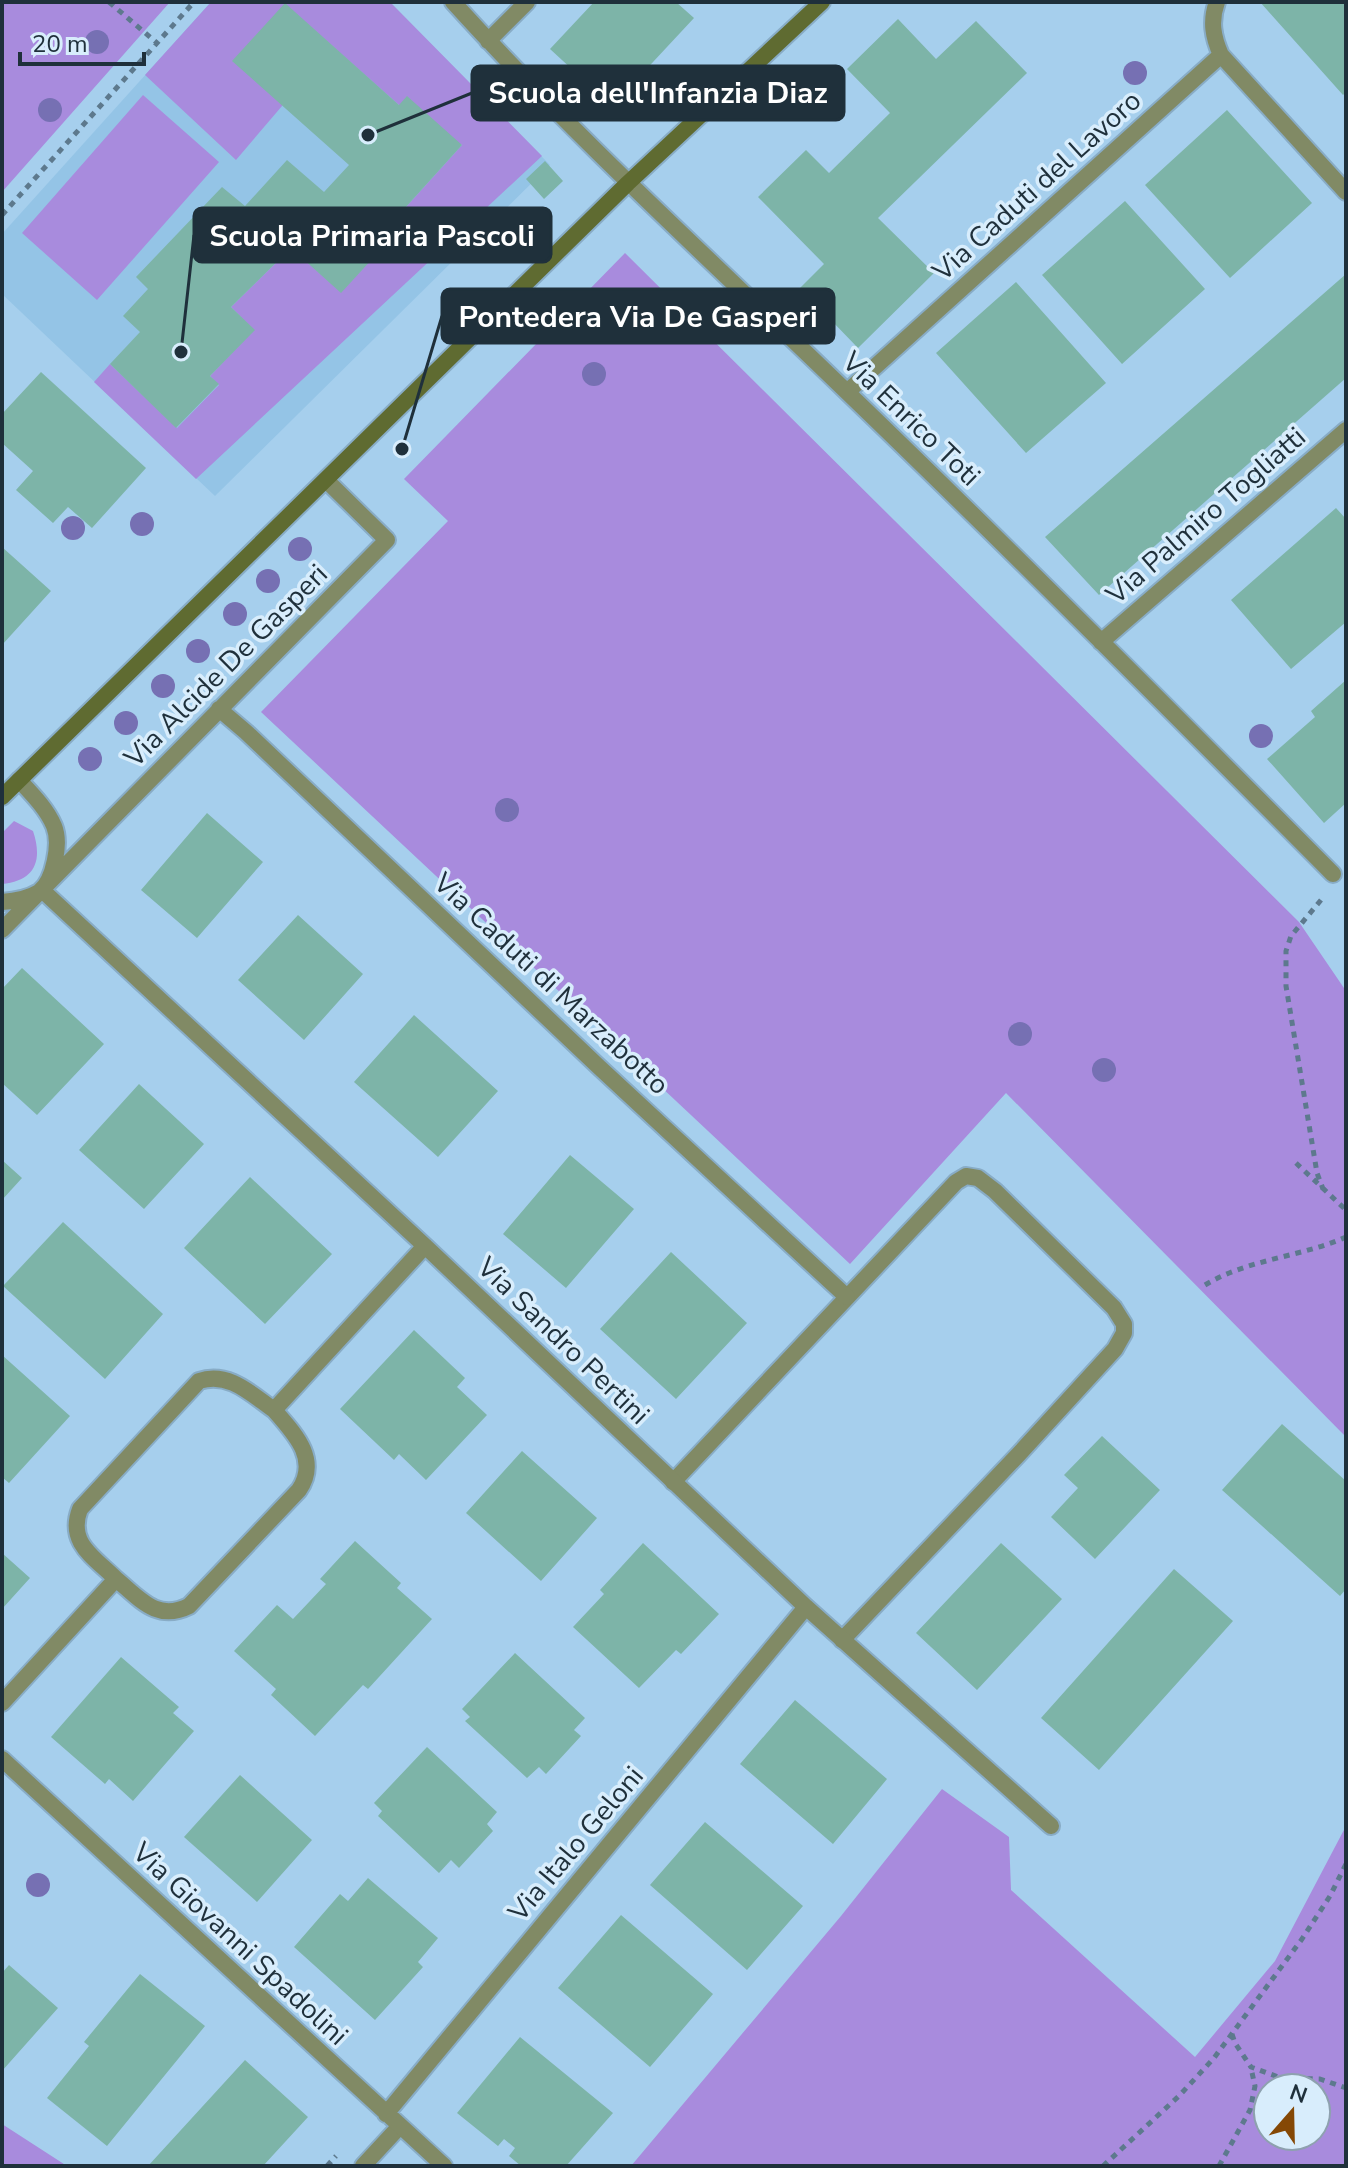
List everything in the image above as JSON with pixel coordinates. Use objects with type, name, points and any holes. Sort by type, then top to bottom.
[{"type":"street","name":"Via Enrico Toti","points":[[453,2],[628,183],[847,392],[1333,874]]},
{"type":"street","points":[[488,41],[527,2]]},
{"type":"street","points":[[2,797],[628,183],[822,2]]},
{"type":"street","points":[[1217,2],[1213,30],[1221,55],[1346,192]]},
{"type":"street","name":"Via Caduti del Lavoro","points":[[847,392],[1221,55]]},
{"type":"street","name":"Via Palmiro Togliatti","points":[[1101,642],[1346,430]]},
{"type":"street","name":"Via Alcide De Gasperi","points":[[2,930],[387,540],[327,481]]},
{"type":"street","name":"Via Caduti di Marzabotto","points":[[219,709],[847,1297]]},
{"type":"street","name":"Via Alcide De Gasperi","points":[[2,902],[26,898],[42,890],[53,866],[57,839],[49,817],[19,780]]},
{"type":"street","name":"Via Sandro Pertini","points":[[42,890],[425,1246],[806,1607],[1051,1826]]},
{"type":"street","points":[[673,1482],[950,1188],[966,1176],[978,1178],[995,1191],[1103,1296],[1120,1316],[1124,1333],[1115,1349],[1018,1455],[842,1640]]},
{"type":"street","points":[[274,1410],[425,1246]]},
{"type":"street","points":[[210,1378],[232,1381],[274,1410],[302,1446],[306,1458],[308,1469],[299,1490],[189,1606],[178,1611],[159,1611],[116,1579],[83,1546],[75,1528],[80,1509],[199,1381],[210,1378]]},
{"type":"street","points":[[2,1703],[116,1579]]},
{"type":"street","name":"Via Italo Geloni","points":[[386,2114],[806,1607]]},
{"type":"street","name":"Via Giovanni Spadolini","points":[[2,1759],[444,2166]]},
{"type":"street","points":[[363,2166],[400,2126]]},
{"type":"path","points":[[109,2],[157,43]]},
{"type":"path","points":[[2,215],[194,2]]},
{"type":"path","points":[[1323,1189],[1317,1173],[1286,986],[1286,951],[1291,936],[1321,900],[1333,874]]},
{"type":"path","points":[[1296,1163],[1346,1210]]},
{"type":"path","points":[[1205,1285],[1257,1263],[1346,1237]]},
{"type":"path","points":[[1103,2166],[1179,2096],[1214,2058],[1302,1939],[1346,1864]]},
{"type":"path","points":[[1219,2166],[1250,2110],[1255,2086],[1251,2067],[1232,2033]]},
{"type":"path","points":[[1251,2067],[1281,2078],[1320,2079],[1346,2088]]},
{"type":"shaded area","points":[[2,2],[170,2],[2,192]]},
{"type":"shaded area","points":[[211,2],[390,2],[550,165],[215,496],[2,294],[2,234]]},
{"type":"shaded area","points":[[211,2],[390,2],[542,156],[196,479],[94,382],[110,364],[177,428],[219,385],[210,376],[254,330],[231,307],[291,248],[341,292],[385,245],[377,239],[462,145],[399,105],[285,4],[282,106],[236,160],[145,75]]},
{"type":"shaded area","points":[[143,95],[219,162],[97,300],[22,233]]},
{"type":"shaded area","points":[[625,253],[1299,922],[1346,991],[1346,1437],[1006,1093],[850,1264],[261,712],[448,521],[404,479]]},
{"type":"shaded area","points":[[14,821],[33,831],[36,860],[34,868],[22,879],[2,884],[2,833]]},
{"type":"shaded area","points":[[942,1789],[1009,1837],[1011,1890],[1195,2057],[1275,1961],[1346,1826],[1346,2166],[631,2166],[841,1916]]},
{"type":"shaded area","points":[[2,2124],[67,2166],[2,2166]]},
{"type":"building","points":[[594,2],[676,2],[694,18],[612,106],[550,49]]},
{"type":"building","points":[[1260,2],[1346,2],[1346,92],[1343,95]]},
{"type":"building","points":[[285,3],[399,105],[407,96],[462,145],[377,239],[385,245],[341,293],[291,248],[231,307],[255,330],[210,376],[219,384],[176,428],[110,364],[140,332],[123,316],[148,289],[136,277],[222,187],[245,206],[287,160],[324,192],[349,165],[232,61]]},
{"type":"building","points":[[898,19],[936,59],[976,21],[1027,73],[878,218],[934,273],[858,348],[800,288],[824,264],[758,197],[806,150],[829,173],[890,113],[847,69]]},
{"type":"building","points":[[1227,110],[1312,203],[1230,278],[1145,185]]},
{"type":"building","points":[[545,161],[563,181],[544,199],[526,179]]},
{"type":"building","points":[[1125,201],[1205,289],[1122,364],[1042,275]]},
{"type":"building","points":[[1346,274],[1346,378],[1099,595],[1045,537]]},
{"type":"building","points":[[1016,282],[1106,383],[1026,453],[936,353]]},
{"type":"building","points":[[41,372],[146,468],[92,528],[68,507],[53,523],[16,490],[33,471],[2,443],[2,414]]},
{"type":"building","points":[[1336,508],[1346,519],[1346,622],[1291,669],[1231,600]]},
{"type":"building","points":[[2,547],[51,591],[2,645]]},
{"type":"building","points":[[1346,680],[1346,803],[1324,823],[1267,759],[1315,717],[1311,711]]},
{"type":"building","points":[[207,813],[263,862],[197,938],[141,890]]},
{"type":"building","points":[[298,915],[363,974],[304,1040],[238,980]]},
{"type":"building","points":[[22,968],[104,1044],[37,1115],[2,1083],[2,989]]},
{"type":"building","points":[[414,1015],[498,1091],[438,1157],[354,1082]]},
{"type":"building","points":[[139,1084],[204,1144],[144,1209],[79,1150]]},
{"type":"building","points":[[570,1155],[634,1209],[566,1288],[503,1234]]},
{"type":"building","points":[[2,1160],[22,1178],[2,1200]]},
{"type":"building","points":[[250,1177],[332,1254],[265,1324],[184,1248]]},
{"type":"building","points":[[63,1222],[163,1314],[105,1379],[3,1286]]},
{"type":"building","points":[[671,1252],[747,1323],[676,1399],[600,1329]]},
{"type":"building","points":[[414,1330],[465,1378],[457,1387],[487,1415],[426,1480],[399,1454],[394,1460],[340,1409]]},
{"type":"building","points":[[2,1355],[70,1416],[9,1483],[2,1477]]},
{"type":"building","points":[[1282,1424],[1346,1481],[1346,1589],[1340,1596],[1222,1490]]},
{"type":"building","points":[[1102,1436],[1160,1490],[1095,1559],[1051,1517],[1078,1488],[1064,1475]]},
{"type":"building","points":[[522,1451],[597,1518],[541,1581],[466,1513]]},
{"type":"building","points":[[355,1541],[401,1583],[397,1588],[432,1619],[368,1689],[363,1685],[315,1736],[271,1695],[276,1689],[234,1651],[277,1605],[293,1619],[326,1584],[320,1579]]},
{"type":"building","points":[[643,1543],[719,1614],[681,1654],[676,1650],[639,1688],[573,1627],[604,1594],[600,1590]]},
{"type":"building","points":[[1001,1543],[1062,1599],[977,1690],[916,1633]]},
{"type":"building","points":[[2,1553],[30,1578],[2,1609]]},
{"type":"building","points":[[1174,1569],[1233,1621],[1099,1770],[1041,1718]]},
{"type":"building","points":[[515,1653],[585,1718],[574,1730],[581,1736],[546,1774],[539,1767],[527,1778],[465,1721],[470,1717],[462,1709]]},
{"type":"building","points":[[121,1657],[179,1707],[173,1713],[194,1731],[133,1801],[109,1779],[105,1784],[51,1737]]},
{"type":"building","points":[[795,1700],[887,1779],[833,1844],[740,1764]]},
{"type":"building","points":[[427,1747],[497,1812],[487,1824],[493,1831],[459,1868],[451,1860],[439,1873],[378,1816],[382,1811],[374,1803]]},
{"type":"building","points":[[240,1775],[312,1840],[257,1902],[184,1837]]},
{"type":"building","points":[[705,1822],[803,1906],[747,1970],[650,1885]]},
{"type":"building","points":[[368,1878],[438,1938],[418,1962],[423,1967],[375,2020],[294,1947],[340,1894],[348,1901]]},
{"type":"building","points":[[621,1915],[713,1994],[650,2067],[558,1988]]},
{"type":"building","points":[[9,1965],[58,2008],[2,2071],[2,1973]]},
{"type":"building","points":[[140,1974],[205,2026],[107,2146],[47,2098],[89,2046],[84,2042]]},
{"type":"building","points":[[520,2037],[613,2113],[566,2166],[521,2166],[509,2156],[515,2148],[504,2139],[498,2146],[457,2113]]},
{"type":"building","points":[[245,2060],[308,2117],[263,2166],[148,2166]]},
{"type":"place","name":"Scuola dell'Infanzia Diaz","points":[[368,135]]},
{"type":"place","name":"Scuola Primaria Pascoli","points":[[181,352]]},
{"type":"place","name":"Pontedera Via De Gasperi","points":[[402,449]]}]
